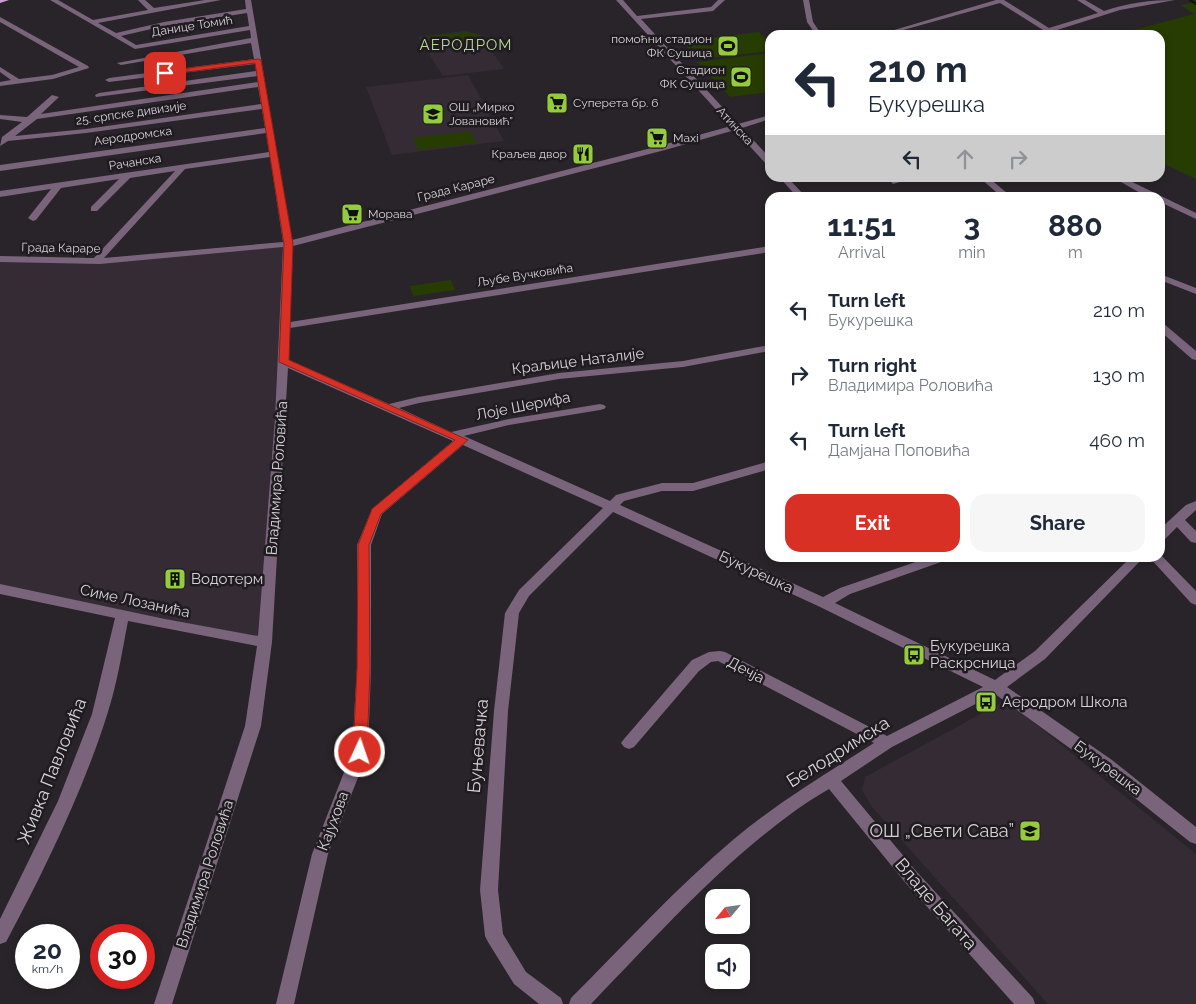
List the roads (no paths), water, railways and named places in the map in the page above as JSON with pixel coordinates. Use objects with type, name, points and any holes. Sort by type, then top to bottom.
[{"type":"main road","points":[[0,2],[6,0]]},
{"type":"street","points":[[53,0],[117,35],[164,24],[250,10]]},
{"type":"street","points":[[141,0],[152,10]]},
{"type":"street","points":[[94,22],[193,2],[218,0]]},
{"type":"street","name":"Владимира Роловића","points":[[163,1004],[253,726],[265,642],[284,362],[288,244],[248,0]]},
{"type":"street","name":"Атинска","points":[[619,0],[765,158]]},
{"type":"street","points":[[636,18],[716,8],[722,0]]},
{"type":"street","points":[[806,0],[810,22],[816,30]]},
{"type":"street","points":[[900,30],[999,0],[1047,30]]},
{"type":"street","points":[[1080,0],[1104,13]]},
{"type":"street","points":[[1060,30],[1104,13],[1136,5],[1172,0]]},
{"type":"street","points":[[0,19],[85,68],[54,77],[0,84]]},
{"type":"street","name":"Данице Томић","points":[[117,35],[135,47],[252,28]]},
{"type":"street","points":[[121,62],[254,40]]},
{"type":"street","points":[[109,80],[258,60]]},
{"type":"street","points":[[0,69],[17,81]]},
{"type":"street","points":[[99,95],[260,73]]},
{"type":"street","points":[[0,117],[32,118],[262,84]]},
{"type":"street","points":[[2,141],[55,97]]},
{"type":"street","name":"25. српске дивизије","points":[[2,141],[265,106]]},
{"type":"street","name":"Града Караре","points":[[0,259],[96,261],[288,244],[736,128],[765,119]]},
{"type":"street","name":"Аеродромска","points":[[0,168],[269,130]]},
{"type":"street","name":"Рачанска","points":[[0,194],[274,154]]},
{"type":"street","points":[[96,261],[184,167]]},
{"type":"street","points":[[94,209],[127,176]]},
{"type":"street","points":[[788,182],[797,192]]},
{"type":"street","points":[[989,182],[1002,192]]},
{"type":"street","points":[[1126,182],[1146,192]]},
{"type":"street","points":[[33,218],[58,186]]},
{"type":"street","points":[[1165,201],[1196,216]]},
{"type":"street","name":"Љубе Вучковића","points":[[285,326],[765,250]]},
{"type":"street","points":[[1165,279],[1196,291]]},
{"type":"street","points":[[1165,330],[1196,357]]},
{"type":"street","name":"Краљице Наталије","points":[[391,407],[418,400],[559,376],[683,364],[765,349]]},
{"type":"street","name":"Букурешка","points":[[284,362],[391,407],[823,603],[996,687],[1106,765],[1196,837]]},
{"type":"street","name":"Лоје Шерифа","points":[[457,437],[509,422],[600,407]]},
{"type":"street","name":"Кајухова","points":[[285,1004],[320,854],[360,752],[364,668],[364,545],[376,512],[457,437]]},
{"type":"street","name":"Буњевачка","points":[[554,1004],[520,978],[494,936],[489,890],[494,803],[512,613],[524,593],[620,498],[648,490],[673,486],[693,487],[765,466]]},
{"type":"street","points":[[1165,531],[1196,505]]},
{"type":"street","points":[[1177,520],[1196,539]]},
{"type":"street","points":[[823,603],[845,591],[928,562]]},
{"type":"street","name":"Белодримска","points":[[578,1004],[694,885],[783,810],[887,743],[996,687],[1035,659],[1133,562]]},
{"type":"street","points":[[1161,562],[1196,600]]},
{"type":"street","name":"Симе Лозанића","points":[[0,589],[265,642]]},
{"type":"street","name":"Живка Павловића","points":[[0,936],[21,897],[66,801],[100,714],[123,615]]},
{"type":"street","name":"Дечја","points":[[629,743],[699,662],[713,656],[720,656],[887,743]]},
{"type":"street","name":"Владе Багата","points":[[830,778],[910,876],[1026,1004]]},
{"type":"waterway","points":[[1190,0],[1196,4]]},
{"type":"place","name":"помоћни стадион ФК Сушица","points":[[728,46]]},
{"type":"place","name":"Стадион ФК Сушица","points":[[741,77]]},
{"type":"place","name":"Суперета бр. 6","points":[[557,103]]},
{"type":"place","name":"ОШ „Мирко Јовановић”","points":[[433,114]]},
{"type":"place","name":"Maxi","points":[[657,138]]},
{"type":"place","name":"Краљев двор","points":[[583,154]]},
{"type":"place","name":"Морава","points":[[352,214]]},
{"type":"place","name":"Водотерм","points":[[175,579]]},
{"type":"place","name":"Букурешка Раскрсница","points":[[914,655]]},
{"type":"place","name":"Аеродром Школа","points":[[986,702]]},
{"type":"place","name":"ОШ „Свети Сава”","points":[[1030,831]]},
{"type":"district","name":"АЕРОДРОМ","points":[[466,45]]}]
